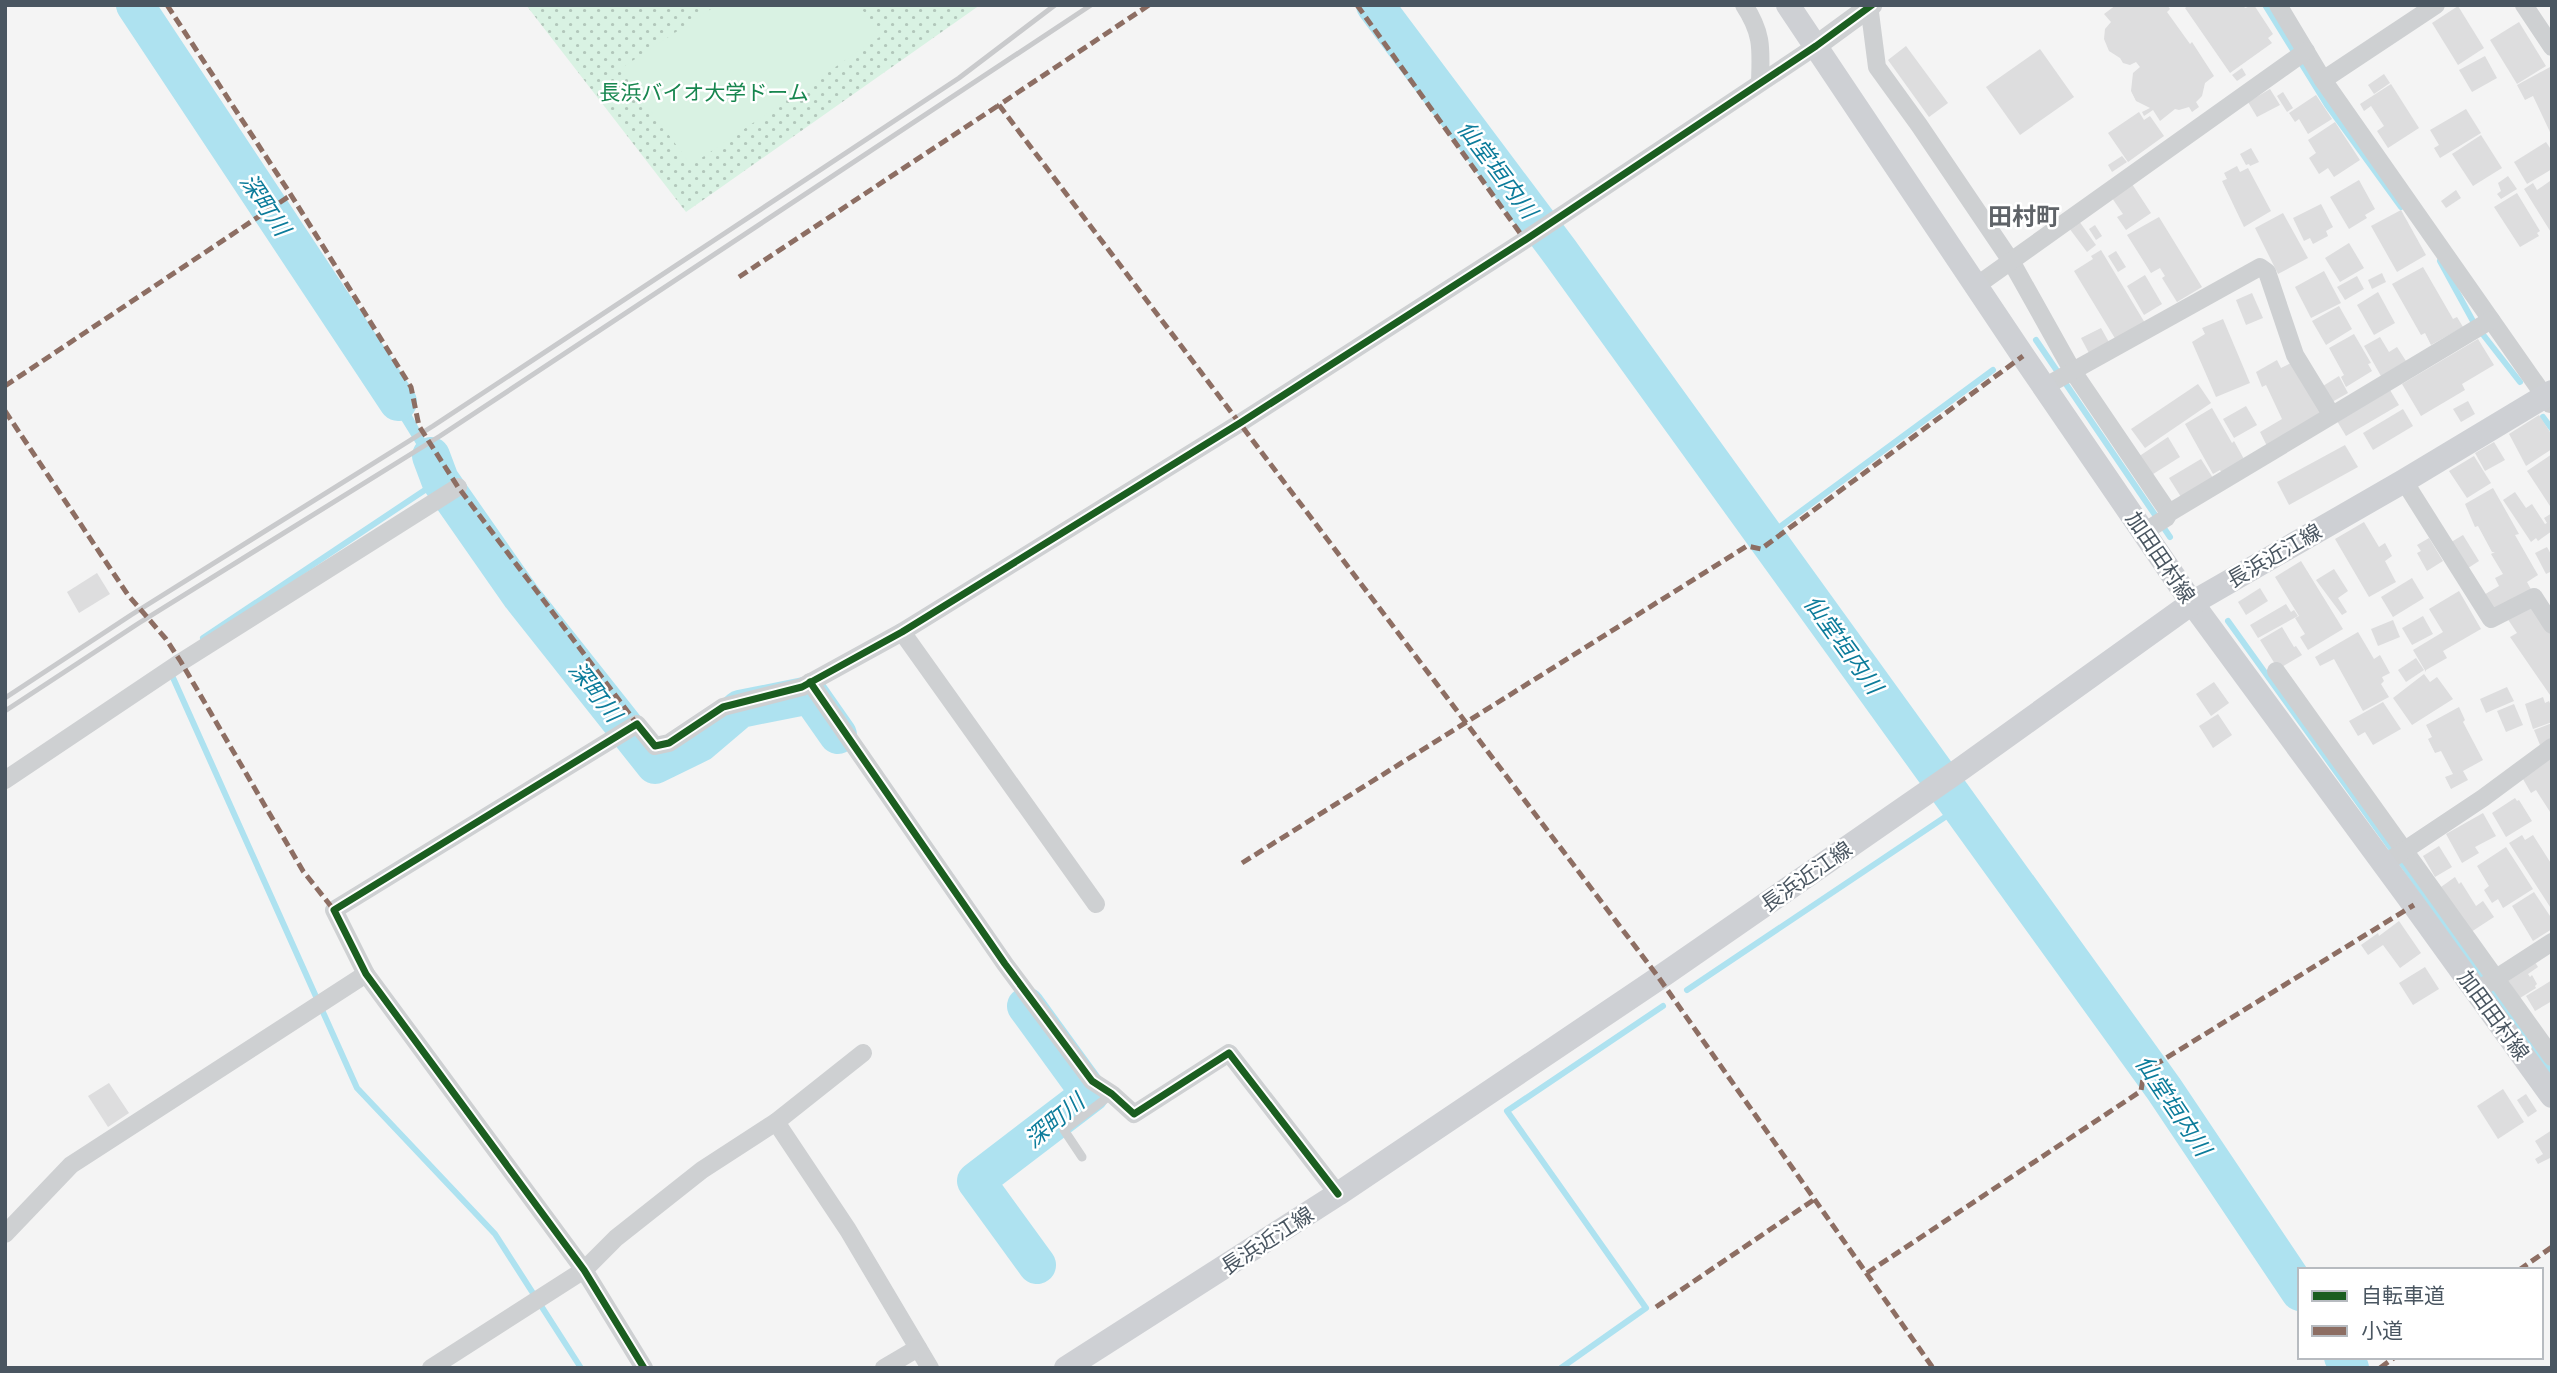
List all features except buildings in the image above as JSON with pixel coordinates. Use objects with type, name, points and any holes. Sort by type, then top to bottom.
[{"type":"main road","name":"加田田村線","points":[[1788,5],[1976,286],[2058,378],[2159,522],[2192,603],[2395,855],[2488,983],[2552,1096]]},
{"type":"main road","name":"長浜近江線","points":[[1081,1364],[1659,978],[1958,771],[2192,603],[2549,398]]},
{"type":"street","points":[[1744,5],[1756,24],[1760,45],[1760,82]]},
{"type":"street","points":[[2278,5],[2299,56],[2323,80],[2482,325],[2549,398]]},
{"type":"street","points":[[2323,80],[2436,5]]},
{"type":"street","points":[[2524,5],[2552,47]]},
{"type":"street","points":[[644,1368],[584,1270],[366,974],[334,910],[637,724],[655,746],[669,743],[723,707],[802,687],[902,632],[1240,422],[1529,237],[1816,46],[1870,6]]},
{"type":"street","points":[[1870,6],[1877,68],[2011,261],[2058,378],[2159,522],[2331,414],[2482,325]]},
{"type":"street","points":[[1976,286],[2299,56]]},
{"type":"street","points":[[2058,378],[2260,267],[2267,272],[2295,355],[2331,414]]},
{"type":"street","points":[[2404,481],[2491,619],[2533,597],[2552,625]]},
{"type":"street","points":[[5,780],[181,662],[458,487]]},
{"type":"street","points":[[902,632],[1096,904]]},
{"type":"street","points":[[2276,671],[2395,855],[2483,798],[2552,747]]},
{"type":"street","points":[[810,682],[1005,964],[1092,1081],[1112,1094],[1134,1114],[1229,1053],[1338,1194]]},
{"type":"street","points":[[2552,942],[2488,983],[2552,1057]]},
{"type":"street","points":[[5,1234],[71,1165],[366,974]]},
{"type":"street","points":[[431,1368],[584,1270],[616,1238],[702,1170],[776,1122],[863,1053]]},
{"type":"street","points":[[776,1122],[848,1230],[930,1368]]},
{"type":"street","points":[[884,1368],[918,1348]]},
{"type":"lane","points":[[1082,1157],[1064,1130],[1112,1094]]},
{"type":"green space","name":"長浜バイオ大学ドーム","points":[[526,5],[980,5],[686,212]]},
{"type":"green space","points":[[717,5],[859,5],[881,36],[691,165],[620,69]]},
{"type":"water","points":[[403,399],[446,477],[439,487],[426,460],[392,405]]},
{"type":"waterway","name":"深町川","points":[[135,5],[398,402]]},
{"type":"waterway","name":"仙堂垣内川","points":[[1375,5],[1560,252],[2164,1089],[2298,1289]]},
{"type":"waterway","points":[[2265,5],[2327,105],[2401,207]]},
{"type":"waterway","points":[[2440,261],[2474,323],[2520,382]]},
{"type":"waterway","points":[[2036,340],[2170,537]]},
{"type":"waterway","points":[[1766,537],[1993,370]]},
{"type":"waterway","points":[[2543,417],[2552,429]]},
{"type":"waterway","name":"深町川","points":[[431,456],[440,480],[521,596],[655,765],[700,743],[740,709],[810,695],[838,735]]},
{"type":"waterway","points":[[203,638],[440,480]]},
{"type":"waterway","points":[[2228,621],[2552,1073]]},
{"type":"waterway","points":[[170,671],[357,1088],[495,1234],[581,1368]]},
{"type":"waterway","points":[[1687,990],[1960,807]]},
{"type":"waterway","name":"深町川","points":[[1026,1006],[1090,1094],[976,1181],[1037,1265]]},
{"type":"waterway","points":[[1561,1368],[1646,1308],[1507,1111],[1663,1006]]},
{"type":"waterway","name":"仙堂垣内川","points":[[2344,1359],[2350,1368]]},
{"type":"railway","points":[[5,698],[131,615],[433,426],[959,78],[1055,5]]},
{"type":"railway","points":[[5,711],[139,623],[440,436],[1091,5]]},
{"type":"marked path","points":[[167,5],[291,195],[411,387],[419,426],[458,487],[637,724]]},
{"type":"marked path","points":[[1149,5],[999,105],[1659,978],[1933,1368]]},
{"type":"marked path","points":[[1357,5],[1525,240]]},
{"type":"marked path","points":[[739,277],[999,105]]},
{"type":"marked path","points":[[5,386],[291,195]]},
{"type":"marked path","points":[[1242,863],[1747,546],[1761,549],[2023,356]]},
{"type":"marked path","points":[[5,411],[128,595],[166,639],[303,871],[334,910]]},
{"type":"marked path","points":[[1867,1273],[2141,1091],[2144,1072],[2414,905]]},
{"type":"marked path","points":[[1656,1307],[1815,1199]]},
{"type":"marked path","points":[[2522,1268],[2552,1247]]},
{"type":"marked path","points":[[2380,1368],[2392,1359]]},
{"type":"cycle path","points":[[644,1368],[584,1270],[366,974],[334,910],[637,724],[655,746],[669,743],[723,707],[802,687],[902,632],[1240,423],[1525,240],[1816,46],[1872,5]]},
{"type":"cycle path","points":[[810,682],[1005,964],[1092,1081],[1112,1094],[1134,1114],[1229,1053],[1338,1194]]},
{"type":"district","name":"田村町","points":[[2024,215]]}]
